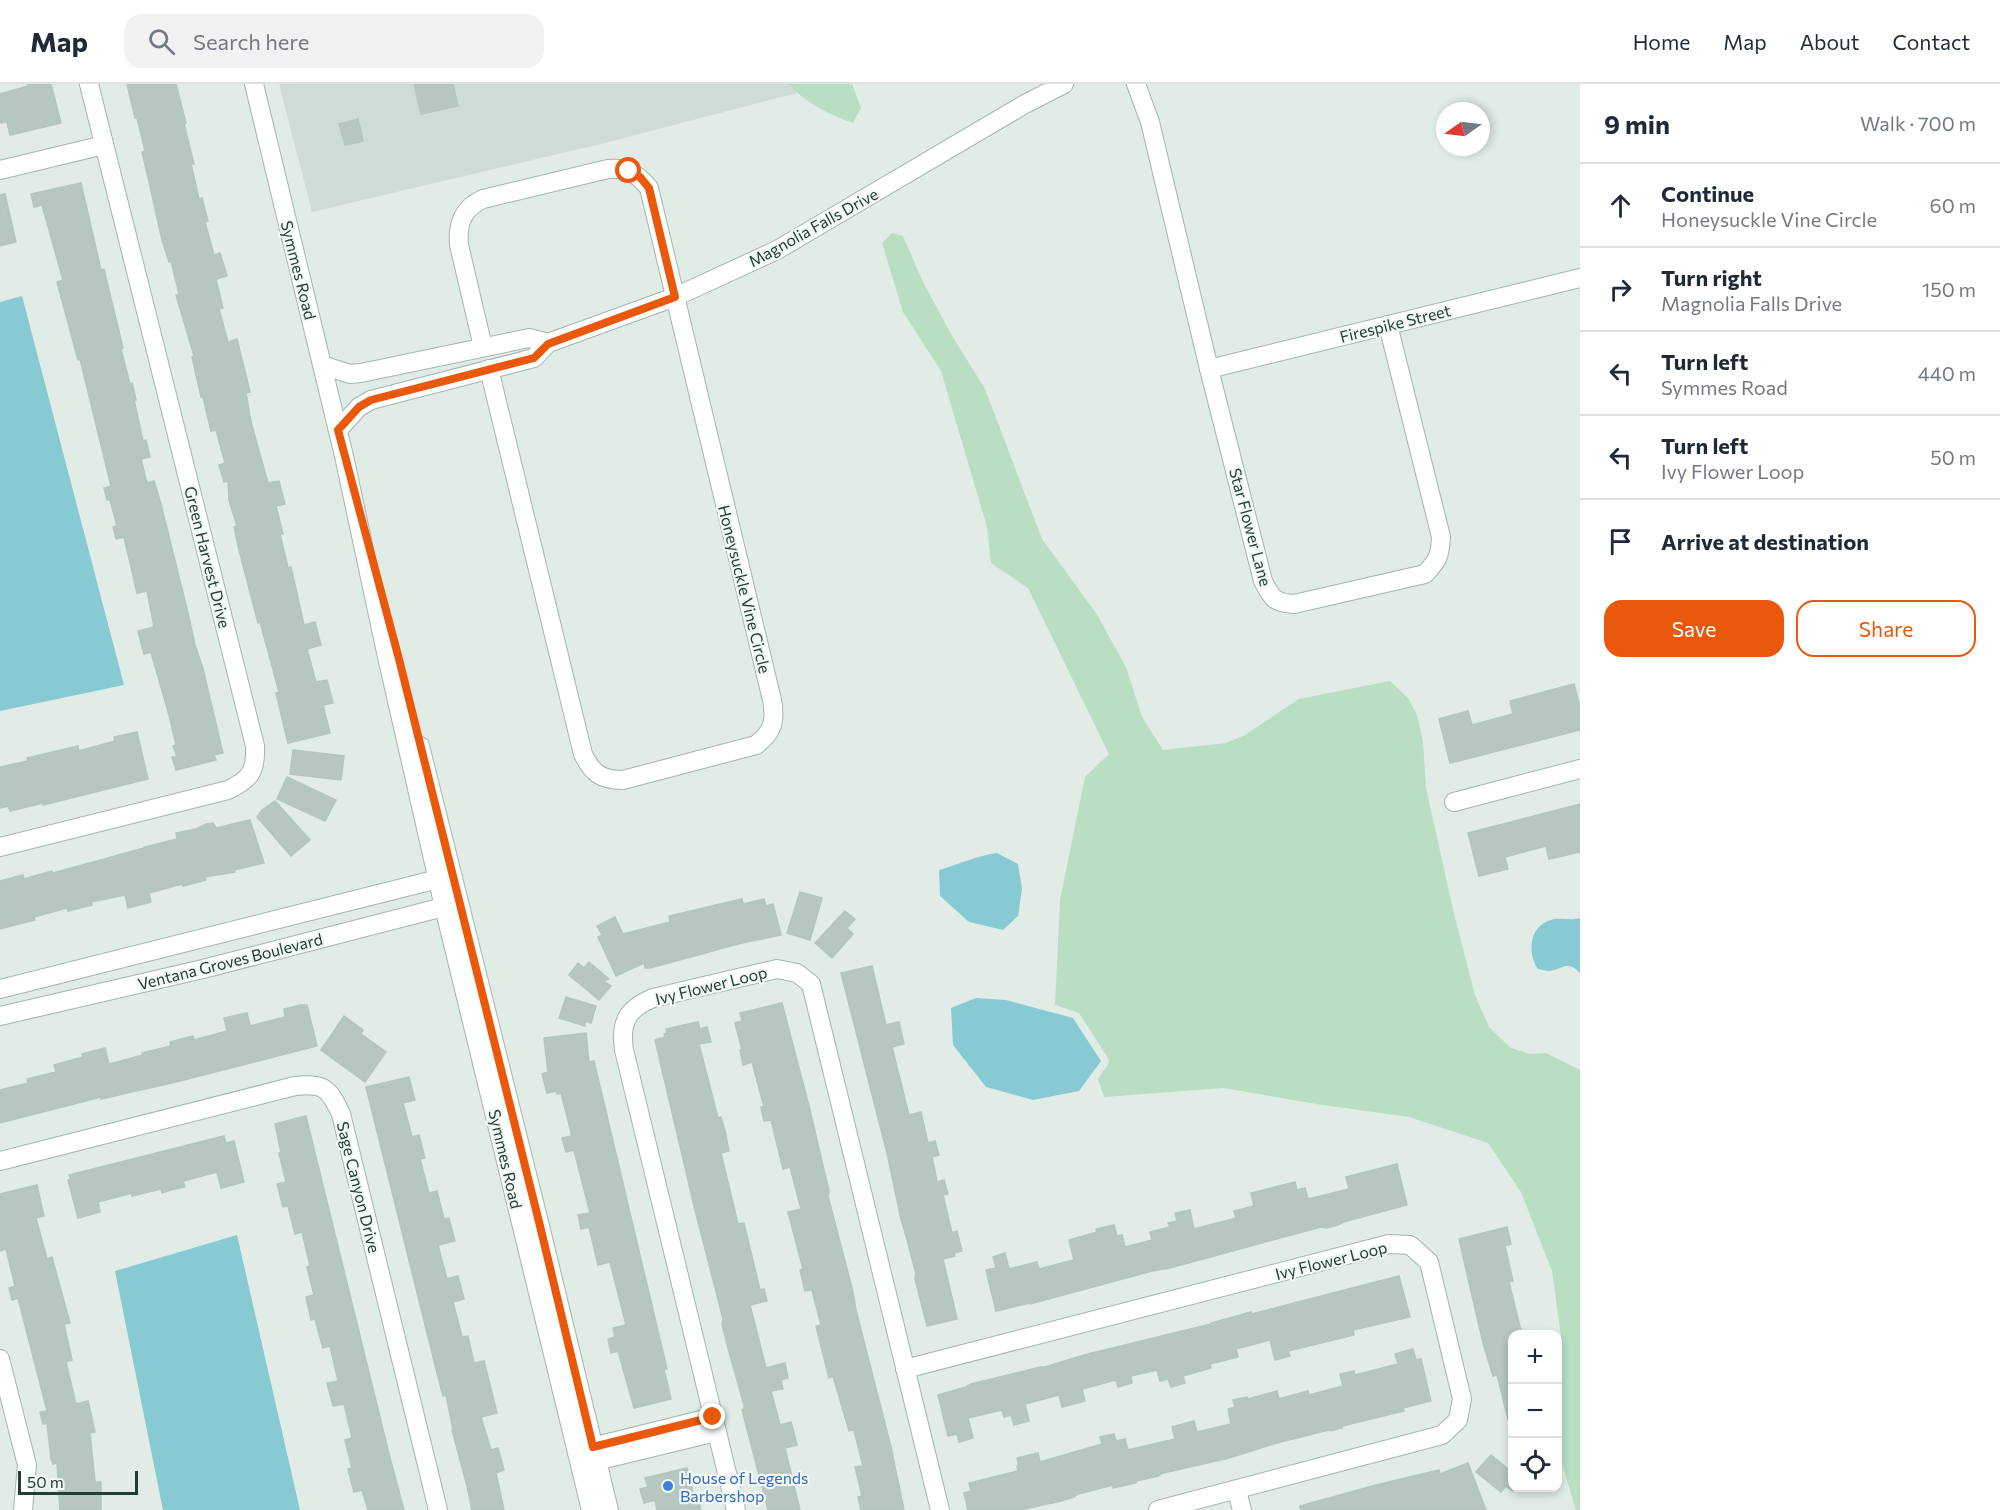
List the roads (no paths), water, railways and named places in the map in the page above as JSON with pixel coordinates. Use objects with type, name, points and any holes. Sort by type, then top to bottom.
[{"type":"street","name":"Green Harvest Drive","points":[[0,847],[228,790],[242,783],[252,774],[256,760],[250,723],[89,84]]},
{"type":"street","name":"Symmes Road","points":[[254,84],[344,456],[399,659],[451,905],[540,1226],[586,1456],[591,1510]]},
{"type":"street","name":"Magnolia Falls Drive","points":[[338,430],[359,407],[371,400],[534,358],[548,344],[675,297],[777,250],[1025,104],[1064,84]]},
{"type":"street","name":"Star Flower Lane","points":[[1136,84],[1150,123],[1263,581],[1270,595],[1280,603],[1294,604],[1425,573],[1436,563],[1441,537],[1388,325]]},
{"type":"street","points":[[0,170],[104,145]]},
{"type":"street","name":"Honeysuckle Vine Circle","points":[[483,347],[459,245],[460,221],[465,211],[474,202],[483,199],[608,169],[618,168],[640,177],[649,188],[775,715],[766,738],[747,749],[623,780],[601,777],[590,768],[583,754],[489,369]]},
{"type":"street","name":"Firespike Street","points":[[1209,369],[1580,278]]},
{"type":"street","name":"Magnolia Falls Drive","points":[[322,365],[350,374],[361,373],[529,338],[548,344]]},
{"type":"street","points":[[1454,802],[1580,769]]},
{"type":"street","name":"Ventana Groves Boulevard","points":[[0,989],[445,877]]},
{"type":"street","name":"Ventana Groves Boulevard","points":[[0,1016],[203,969],[451,905]]},
{"type":"street","name":"Ivy Flower Loop","points":[[736,1510],[622,1039],[627,1017],[642,1003],[653,998],[777,969],[797,973],[811,984],[940,1510]]},
{"type":"street","name":"Sage Canyon Drive","points":[[0,1161],[296,1086],[314,1084],[326,1090],[341,1114],[438,1510]]},
{"type":"street","name":"Ivy Flower Loop","points":[[905,1369],[1389,1244],[1410,1245],[1429,1262],[1462,1399],[1458,1420],[1442,1435],[1237,1491],[1158,1510]]},
{"type":"street","points":[[0,1359],[4,1390],[27,1465],[23,1510]]},
{"type":"street","points":[[586,1456],[715,1424]]},
{"type":"street","name":"Symmes Road","points":[[586,1456],[609,1510]]},
{"type":"street","points":[[1237,1491],[1242,1510]]},
{"type":"water","points":[[22,296],[124,685],[0,711],[0,302]]},
{"type":"water","points":[[997,853],[1018,864],[1022,889],[1018,916],[1003,930],[969,922],[940,896],[939,870]]},
{"type":"water","points":[[1580,918],[1580,973],[1568,966],[1548,971],[1538,969],[1534,963],[1531,948],[1538,928],[1554,919]]},
{"type":"water","points":[[976,998],[1006,1000],[1073,1018],[1101,1061],[1079,1091],[1033,1100],[986,1087],[953,1045],[951,1008]]},
{"type":"water","points":[[237,1235],[300,1510],[163,1510],[115,1271]]},
{"type":"place","name":"House of Legends Barbershop","points":[[668,1486]]}]
